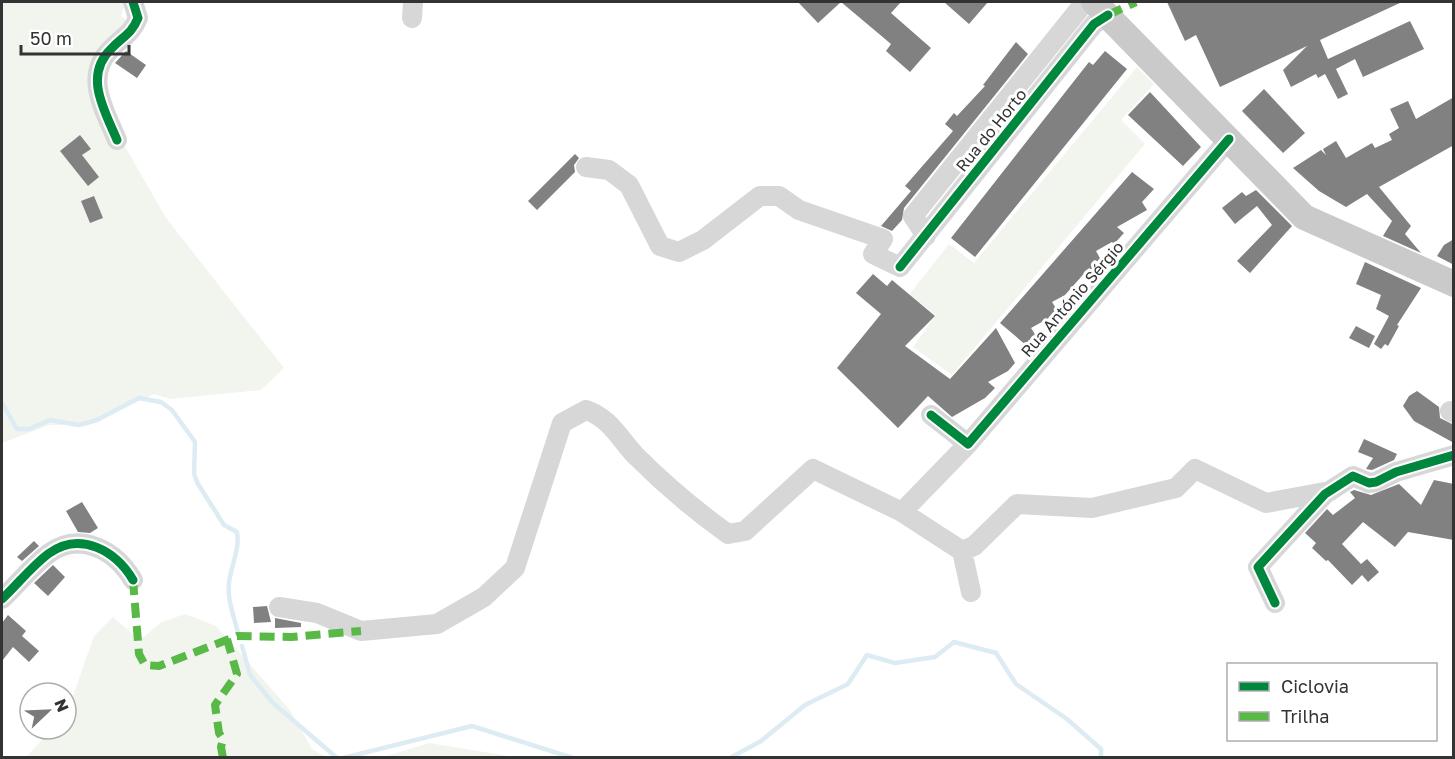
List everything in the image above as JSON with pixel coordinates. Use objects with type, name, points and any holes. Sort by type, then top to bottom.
[{"type":"main road","points":[[1101,8],[1304,217],[1454,284]]},
{"type":"street","points":[[117,140],[101,102],[96,75],[109,50],[133,31],[138,18],[132,2]]},
{"type":"street","points":[[926,236],[914,216],[1085,2]]},
{"type":"street","name":"Rua do Horto","points":[[586,167],[609,170],[629,185],[660,246],[679,252],[703,240],[760,196],[778,196],[799,210],[883,239],[873,254],[900,267],[1094,24],[1101,8]]},
{"type":"street","name":"Rua António Sérgio","points":[[902,512],[968,444],[1230,139]]},
{"type":"street","points":[[279,607],[317,613],[361,631],[437,624],[484,597],[515,568],[562,423],[586,410],[602,415],[636,456],[703,516],[728,534],[745,531],[813,469],[902,512],[962,551],[971,592]]},
{"type":"street","points":[[931,415],[968,444]]},
{"type":"street","points":[[1275,603],[1258,567],[1329,491],[1353,476],[1369,483],[1376,482],[1396,472],[1442,461],[1454,455]]},
{"type":"street","points":[[962,551],[974,546],[1017,504],[1092,508],[1176,488],[1195,469],[1266,503],[1329,491]]},
{"type":"street","points":[[2,599],[49,554],[78,544],[105,550],[124,566],[133,580]]},
{"type":"shaded area","points":[[2,2],[126,2],[121,16],[128,22],[98,53],[120,138],[166,218],[284,368],[261,390],[170,399],[154,394],[87,425],[49,425],[2,443]]},
{"type":"shaded area","points":[[1137,67],[1154,84],[1121,120],[1145,144],[952,375],[913,347],[936,315],[909,295],[949,244],[974,263]]},
{"type":"shaded area","points":[[185,614],[216,626],[289,709],[312,749],[326,757],[26,757],[41,741],[78,741],[78,682],[94,636],[113,617],[140,640],[162,622]]},
{"type":"shaded area","points":[[429,743],[514,757],[384,757]]},
{"type":"building","points":[[798,2],[841,2],[818,23]]},
{"type":"building","points":[[841,2],[901,2],[891,13],[931,48],[910,72],[886,51],[891,44]]},
{"type":"building","points":[[944,2],[988,2],[969,24]]},
{"type":"building","points":[[1167,2],[1402,2],[1320,40],[1328,59],[1410,21],[1424,49],[1363,77],[1355,59],[1336,69],[1348,94],[1338,99],[1325,74],[1318,78],[1316,74],[1291,87],[1283,70],[1307,46],[1220,87],[1196,35],[1185,41]]},
{"type":"building","points":[[1016,42],[1028,54],[904,208],[902,220],[892,231],[881,226],[911,191],[905,186],[953,131],[945,124],[954,113],[957,116],[985,86],[983,85]]},
{"type":"building","points":[[126,51],[146,65],[137,78],[115,63]]},
{"type":"building","points":[[1105,51],[1127,69],[975,257],[951,238],[1089,62],[1093,65]]},
{"type":"building","points":[[1264,89],[1305,133],[1283,153],[1242,111]]},
{"type":"building","points":[[1150,92],[1201,147],[1183,166],[1128,115]]},
{"type":"building","points":[[1454,97],[1454,145],[1379,187],[1411,226],[1405,234],[1421,253],[1383,236],[1392,221],[1367,194],[1346,207],[1319,191],[1293,168],[1321,150],[1326,155],[1323,149],[1336,141],[1346,158],[1372,143],[1375,148],[1392,140],[1389,134],[1399,128],[1390,109],[1408,101],[1416,119]]},
{"type":"building","points":[[80,135],[91,149],[82,155],[99,177],[88,186],[60,151]]},
{"type":"building","points":[[575,154],[579,158],[574,165],[575,172],[537,210],[528,201]]},
{"type":"building","points":[[1132,172],[1154,189],[1142,202],[1147,210],[1117,227],[1124,233],[1114,244],[1112,242],[1096,251],[1101,260],[1092,270],[1089,268],[1065,295],[1052,302],[1057,310],[1049,318],[1031,328],[1036,336],[1027,346],[1000,323]]},
{"type":"building","points":[[1256,190],[1292,226],[1250,273],[1237,261],[1272,225],[1257,206],[1235,224],[1222,208],[1242,192],[1246,196]]},
{"type":"building","points":[[94,196],[103,218],[90,223],[81,201]]},
{"type":"building","points":[[1454,239],[1454,265],[1437,256],[1444,245]]},
{"type":"building","points":[[1365,262],[1421,288],[1397,325],[1399,326],[1388,346],[1385,344],[1381,349],[1374,344],[1389,316],[1376,309],[1381,295],[1356,284]]},
{"type":"building","points":[[873,274],[887,286],[892,280],[935,316],[905,346],[950,379],[996,328],[1015,363],[1008,371],[988,382],[995,388],[985,398],[952,417],[928,396],[898,428],[837,368],[881,314],[856,293]]},
{"type":"building","points":[[1356,326],[1375,336],[1369,348],[1349,338]]},
{"type":"building","points":[[1417,391],[1439,407],[1440,418],[1454,425],[1454,443],[1414,421],[1403,406],[1409,396]]},
{"type":"building","points":[[1364,439],[1397,454],[1394,460],[1372,470],[1366,469],[1373,458],[1358,452]]},
{"type":"building","points":[[1434,480],[1454,484],[1454,540],[1408,532],[1395,547],[1363,522],[1342,544],[1361,564],[1367,559],[1379,572],[1368,582],[1362,575],[1352,585],[1328,560],[1326,561],[1312,548],[1316,543],[1305,533],[1327,509],[1333,515],[1355,498],[1350,492],[1354,490],[1371,495],[1399,484],[1421,505]]},
{"type":"building","points":[[82,502],[98,528],[90,533],[78,532],[66,511]]},
{"type":"building","points":[[34,541],[39,546],[22,561],[17,557]]},
{"type":"building","points":[[53,565],[65,577],[48,596],[34,583]]},
{"type":"building","points":[[267,606],[271,622],[254,623],[253,607]]},
{"type":"building","points":[[8,615],[26,631],[22,636],[39,651],[29,662],[13,647],[2,661],[2,623]]},
{"type":"building","points":[[275,618],[301,623],[301,627],[275,628]]},
{"type":"waterway","points":[[2,403],[17,429],[29,429],[50,420],[79,425],[97,420],[139,398],[161,402],[172,410],[195,442],[194,474],[198,484],[224,525],[237,532],[237,545],[229,589],[238,633]]},
{"type":"waterway","points":[[730,758],[761,741],[805,705],[848,684],[867,655],[895,663],[935,657],[954,642],[996,653],[1016,684],[1067,719],[1101,749],[1101,758]]},
{"type":"waterway","points":[[242,646],[250,675],[273,703],[337,758]]},
{"type":"waterway","points":[[343,758],[472,726],[573,758]]},
{"type":"marked path","points":[[1108,15],[1136,2]]},
{"type":"marked path","points":[[133,580],[139,654],[145,665],[159,666],[237,636],[291,637],[361,631]]},
{"type":"marked path","points":[[223,758],[221,747],[223,739],[219,733],[215,705],[237,674],[227,639]]},
{"type":"cycle path","points":[[117,140],[102,106],[97,82],[98,71],[103,59],[135,24],[138,18],[133,2]]},
{"type":"cycle path","points":[[900,267],[1094,24],[1108,15]]},
{"type":"cycle path","points":[[931,415],[968,444],[1229,139]]},
{"type":"cycle path","points":[[1275,603],[1258,567],[1325,494],[1353,476],[1369,483],[1376,482],[1396,472],[1454,455]]},
{"type":"cycle path","points":[[2,599],[48,554],[60,547],[72,544],[96,547],[107,553],[117,560],[133,580]]}]
